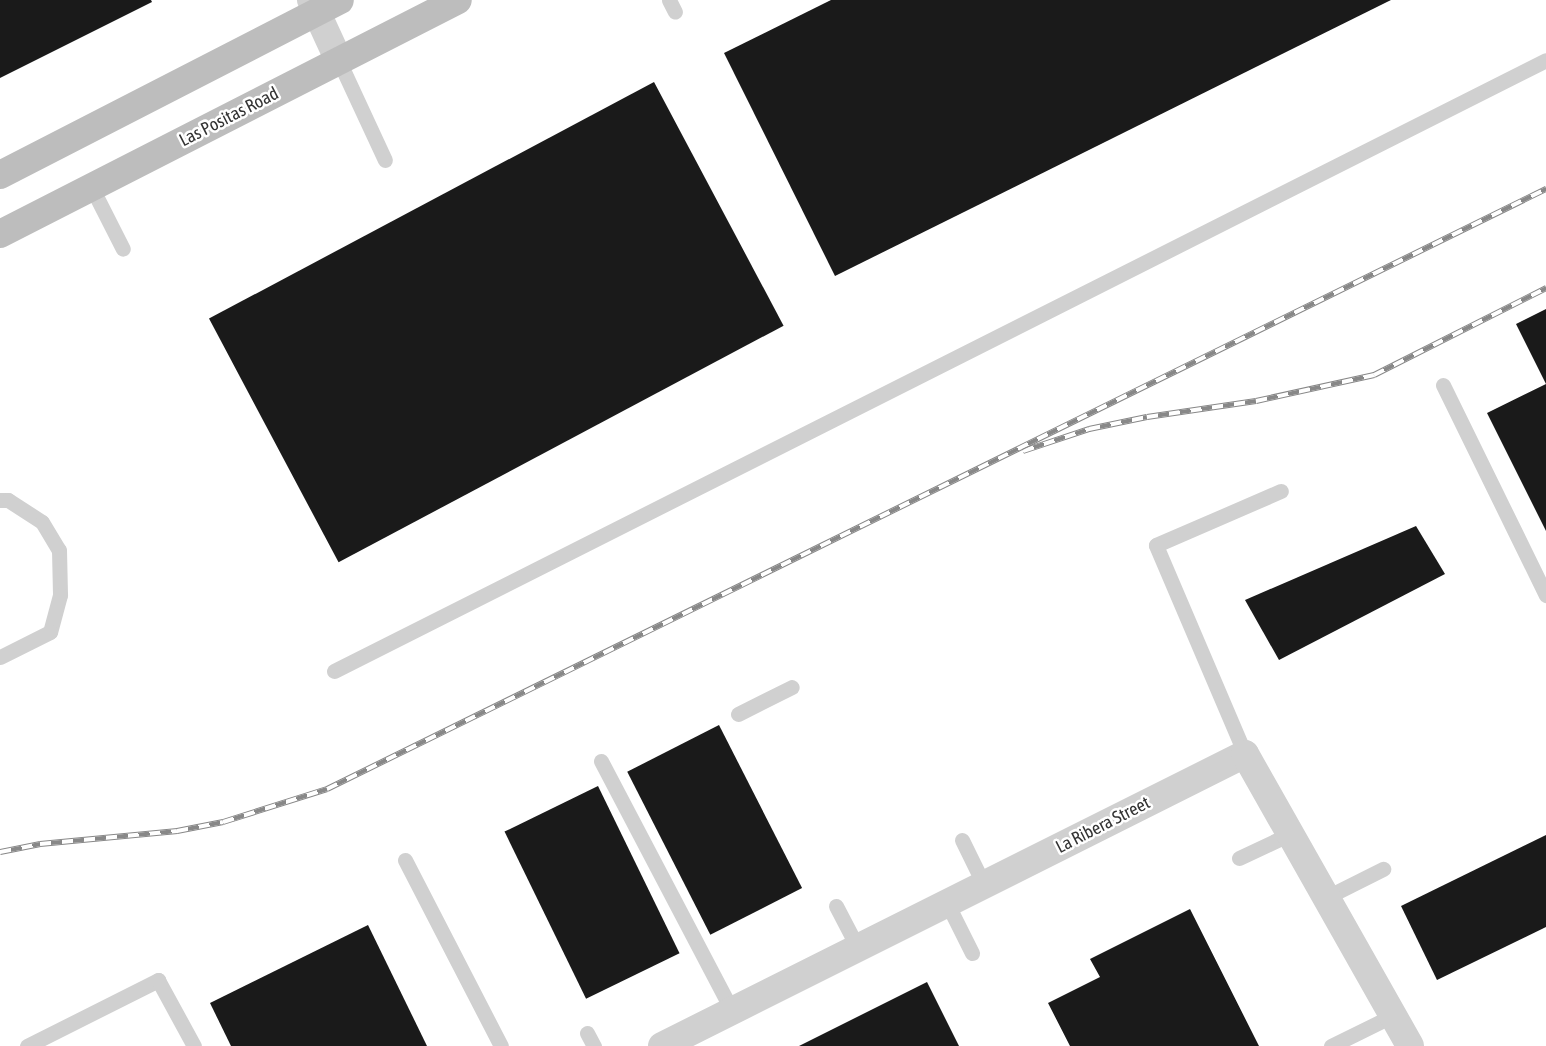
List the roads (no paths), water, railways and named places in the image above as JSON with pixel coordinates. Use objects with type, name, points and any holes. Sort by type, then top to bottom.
[{"type":"main road","name":"Las Positas Road","points":[[0,234],[458,0]]},
{"type":"main road","points":[[0,175],[322,4]]},
{"type":"street","points":[[322,4],[339,61]]},
{"type":"street","points":[[1245,754],[1410,1046]]},
{"type":"street","name":"La Ribera Street","points":[[662,1046],[1245,754]]},
{"type":"lane","points":[[334,671],[1546,60]]},
{"type":"lane","points":[[339,61],[385,160]]},
{"type":"lane","points":[[92,188],[123,249]]},
{"type":"lane","points":[[1443,385],[1546,595]]},
{"type":"lane","points":[[1245,754],[1156,544],[1280,491]]},
{"type":"lane","points":[[0,500],[8,500],[42,522],[59,550],[60,594],[50,632],[0,657]]},
{"type":"lane","points":[[738,714],[792,687]]},
{"type":"lane","points":[[601,761],[732,1011]]},
{"type":"lane","points":[[1239,858],[1290,834]]},
{"type":"lane","points":[[962,840],[984,885]]},
{"type":"lane","points":[[405,860],[501,1046]]},
{"type":"lane","points":[[1327,897],[1383,869]]},
{"type":"lane","points":[[947,903],[972,953]]},
{"type":"lane","points":[[836,906],[858,948]]},
{"type":"lane","points":[[26,1046],[158,980],[194,1046]]},
{"type":"lane","points":[[1331,1046],[1394,1015]]},
{"type":"railway","points":[[0,852],[40,844],[177,831],[223,822],[327,789],[1546,189]]},
{"type":"railway","points":[[1023,451],[1089,429],[1147,417],[1256,401],[1374,375],[1546,288]]}]
